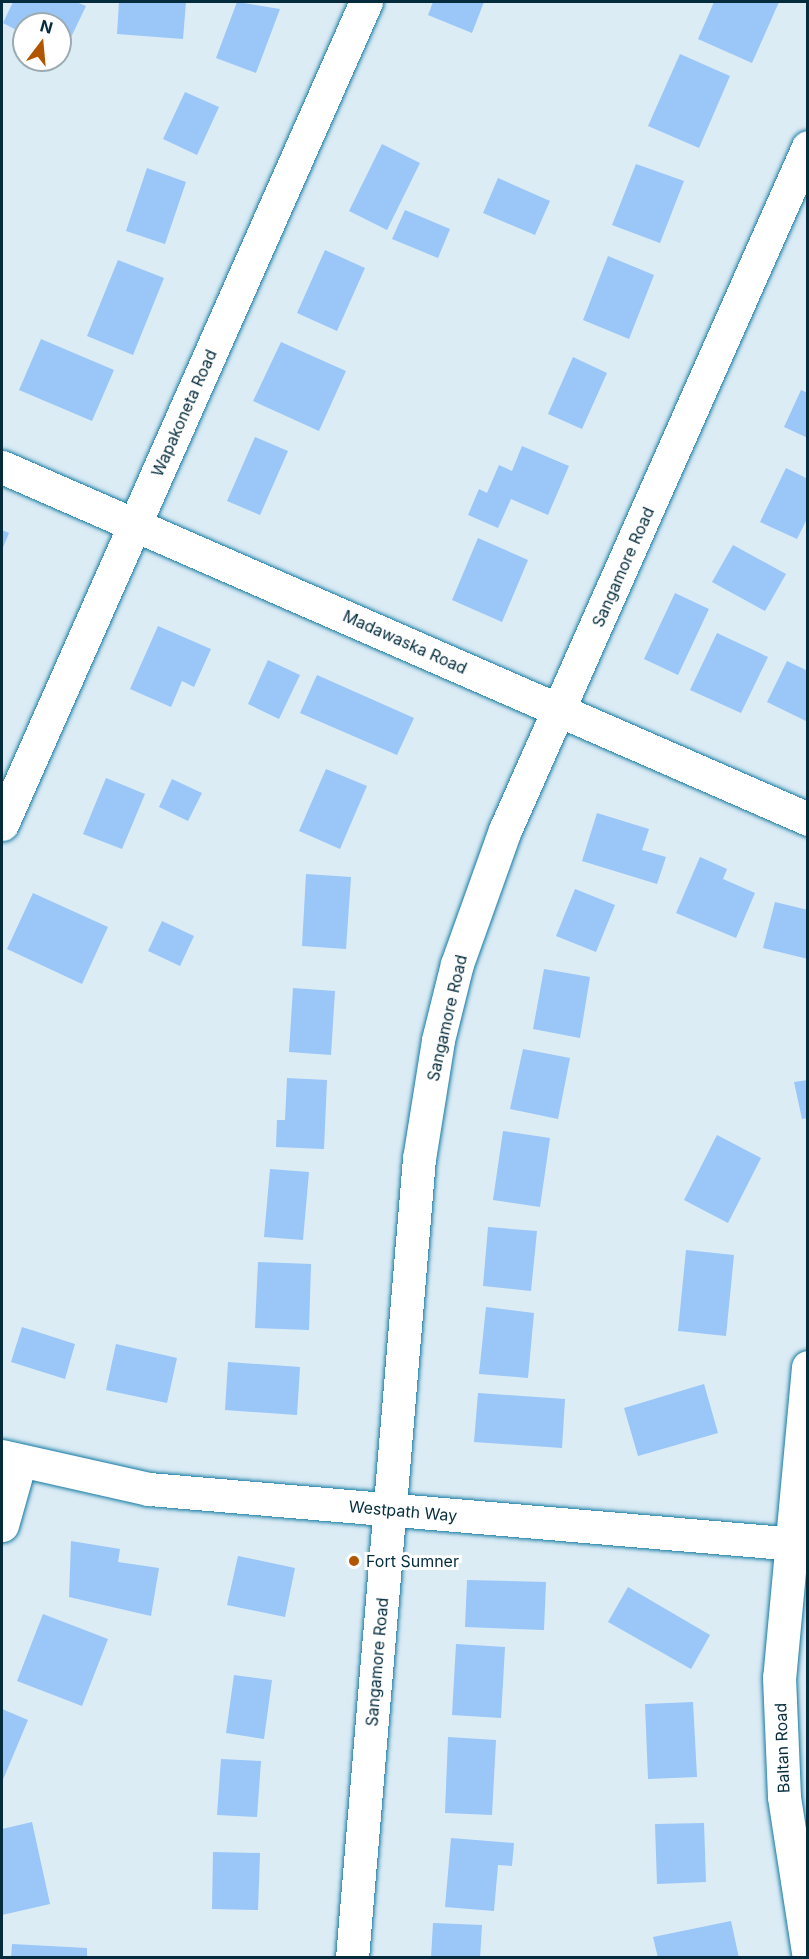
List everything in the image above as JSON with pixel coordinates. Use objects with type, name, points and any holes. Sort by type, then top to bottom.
[{"type":"street","name":"Wapakoneta Road","points":[[2,824],[366,2]]},
{"type":"street","name":"Sangamore Road","points":[[352,1958],[419,1159],[438,1040],[457,964],[505,830],[807,147]]},
{"type":"street","name":"Madawaska Road","points":[[2,467],[560,709],[807,819]]},
{"type":"street","name":"Baltan Road","points":[[807,1367],[798,1544],[779,1677],[784,1797],[807,1952]]},
{"type":"street","name":"Westpath Way","points":[[11,1459],[149,1489],[798,1544]]},
{"type":"street","points":[[2,1525],[11,1459]]},
{"type":"building","points":[[13,2],[76,2],[86,6],[72,35],[72,12],[12,12],[12,28],[3,23]]},
{"type":"building","points":[[119,2],[186,2],[183,39],[117,34]]},
{"type":"building","points":[[237,2],[280,9],[256,73],[216,58]]},
{"type":"building","points":[[433,2],[484,2],[472,33],[428,15]]},
{"type":"building","points":[[714,2],[779,2],[752,63],[698,39]]},
{"type":"building","points":[[680,54],[730,76],[699,148],[648,126]]},
{"type":"building","points":[[185,92],[219,107],[197,155],[163,139]]},
{"type":"building","points":[[382,144],[420,163],[387,230],[349,211]]},
{"type":"building","points":[[636,164],[684,181],[660,243],[612,225]]},
{"type":"building","points":[[147,168],[186,182],[165,244],[126,231]]},
{"type":"building","points":[[498,178],[550,201],[535,235],[483,213]]},
{"type":"building","points":[[405,210],[450,229],[438,258],[392,239]]},
{"type":"building","points":[[325,250],[365,268],[337,331],[297,313]]},
{"type":"building","points":[[608,256],[654,275],[629,339],[583,320]]},
{"type":"building","points":[[118,260],[164,278],[133,355],[87,336]]},
{"type":"building","points":[[41,339],[114,370],[92,421],[19,390]]},
{"type":"building","points":[[281,342],[346,371],[319,431],[253,401]]},
{"type":"building","points":[[573,357],[607,373],[582,429],[548,414]]},
{"type":"building","points":[[801,390],[808,393],[808,438],[784,427]]},
{"type":"building","points":[[255,437],[288,451],[260,515],[227,501]]},
{"type":"building","points":[[522,446],[569,466],[548,515],[511,499],[498,528],[468,515],[479,489],[487,493],[499,465],[512,471]]},
{"type":"building","points":[[786,468],[808,479],[808,517],[797,539],[760,522]]},
{"type":"building","points":[[2,530],[9,533],[2,550]]},
{"type":"building","points":[[478,538],[528,560],[502,622],[452,600]]},
{"type":"building","points":[[733,545],[786,574],[765,611],[712,582]]},
{"type":"building","points":[[675,593],[709,609],[678,675],[644,659]]},
{"type":"building","points":[[158,626],[211,649],[194,687],[182,681],[171,707],[130,689]]},
{"type":"building","points":[[717,633],[768,657],[741,713],[690,690]]},
{"type":"building","points":[[268,660],[300,675],[279,719],[248,704]]},
{"type":"building","points":[[787,661],[808,671],[808,722],[767,702]]},
{"type":"building","points":[[317,675],[414,718],[397,755],[300,713]]},
{"type":"building","points":[[326,769],[367,786],[340,849],[299,831]]},
{"type":"building","points":[[106,778],[145,794],[122,849],[83,834]]},
{"type":"building","points":[[172,779],[202,793],[188,821],[159,807]]},
{"type":"building","points":[[597,813],[649,829],[642,850],[666,857],[657,884],[582,861]]},
{"type":"building","points":[[700,857],[727,869],[723,879],[755,893],[736,938],[676,913]]},
{"type":"building","points":[[306,874],[351,877],[346,949],[302,946]]},
{"type":"building","points":[[575,889],[615,905],[596,952],[556,936]]},
{"type":"building","points":[[33,893],[108,927],[82,984],[7,949]]},
{"type":"building","points":[[775,902],[808,910],[808,959],[763,948]]},
{"type":"building","points":[[162,921],[194,936],[180,966],[148,951]]},
{"type":"building","points":[[544,969],[590,977],[580,1038],[533,1029]]},
{"type":"building","points":[[293,988],[335,991],[331,1055],[289,1052]]},
{"type":"building","points":[[523,1049],[570,1058],[558,1119],[510,1109]]},
{"type":"building","points":[[287,1078],[327,1080],[324,1149],[276,1147],[277,1120],[285,1120]]},
{"type":"building","points":[[808,1080],[808,1118],[802,1119],[794,1082]]},
{"type":"building","points":[[503,1131],[550,1138],[540,1207],[493,1200]]},
{"type":"building","points":[[717,1135],[761,1158],[728,1223],[684,1200]]},
{"type":"building","points":[[270,1169],[309,1172],[303,1240],[264,1237]]},
{"type":"building","points":[[488,1227],[537,1231],[531,1291],[483,1286]]},
{"type":"building","points":[[686,1250],[734,1255],[726,1336],[678,1331]]},
{"type":"building","points":[[258,1262],[311,1264],[309,1330],[255,1328]]},
{"type":"building","points":[[486,1307],[534,1313],[528,1378],[479,1374]]},
{"type":"building","points":[[22,1327],[75,1344],[65,1379],[11,1362]]},
{"type":"building","points":[[116,1344],[177,1358],[167,1403],[106,1390]]},
{"type":"building","points":[[228,1362],[300,1367],[297,1415],[225,1410]]},
{"type":"building","points":[[704,1384],[718,1433],[638,1456],[624,1408]]},
{"type":"building","points":[[478,1393],[565,1399],[562,1448],[474,1442]]},
{"type":"building","points":[[71,1541],[120,1549],[118,1562],[159,1568],[151,1616],[69,1597]]},
{"type":"building","points":[[238,1556],[295,1568],[285,1617],[227,1605]]},
{"type":"building","points":[[467,1580],[546,1582],[544,1630],[465,1627]]},
{"type":"building","points":[[628,1587],[710,1635],[691,1669],[608,1622]]},
{"type":"building","points":[[43,1614],[108,1639],[82,1706],[17,1681]]},
{"type":"building","points":[[456,1644],[505,1647],[501,1718],[452,1715]]},
{"type":"building","points":[[234,1675],[272,1680],[264,1739],[226,1733]]},
{"type":"building","points":[[693,1702],[697,1777],[648,1779],[645,1704]]},
{"type":"building","points":[[2,1709],[28,1720],[2,1782]]},
{"type":"building","points":[[448,1737],[496,1740],[492,1815],[445,1813]]},
{"type":"building","points":[[221,1759],[261,1761],[257,1817],[217,1815]]},
{"type":"building","points":[[32,1822],[50,1904],[2,1915],[2,1829]]},
{"type":"building","points":[[704,1823],[706,1882],[657,1884],[655,1824]]},
{"type":"building","points":[[451,1838],[514,1843],[512,1866],[498,1865],[494,1911],[445,1907]]},
{"type":"building","points":[[213,1852],[260,1853],[258,1910],[212,1909]]},
{"type":"building","points":[[731,1921],[739,1958],[658,1958],[653,1937]]},
{"type":"building","points":[[433,1923],[482,1925],[480,1958],[431,1958]]},
{"type":"building","points":[[12,1944],[87,1948],[87,1958],[11,1958]]},
{"type":"place","name":"Fort Sumner","points":[[354,1561]]}]
